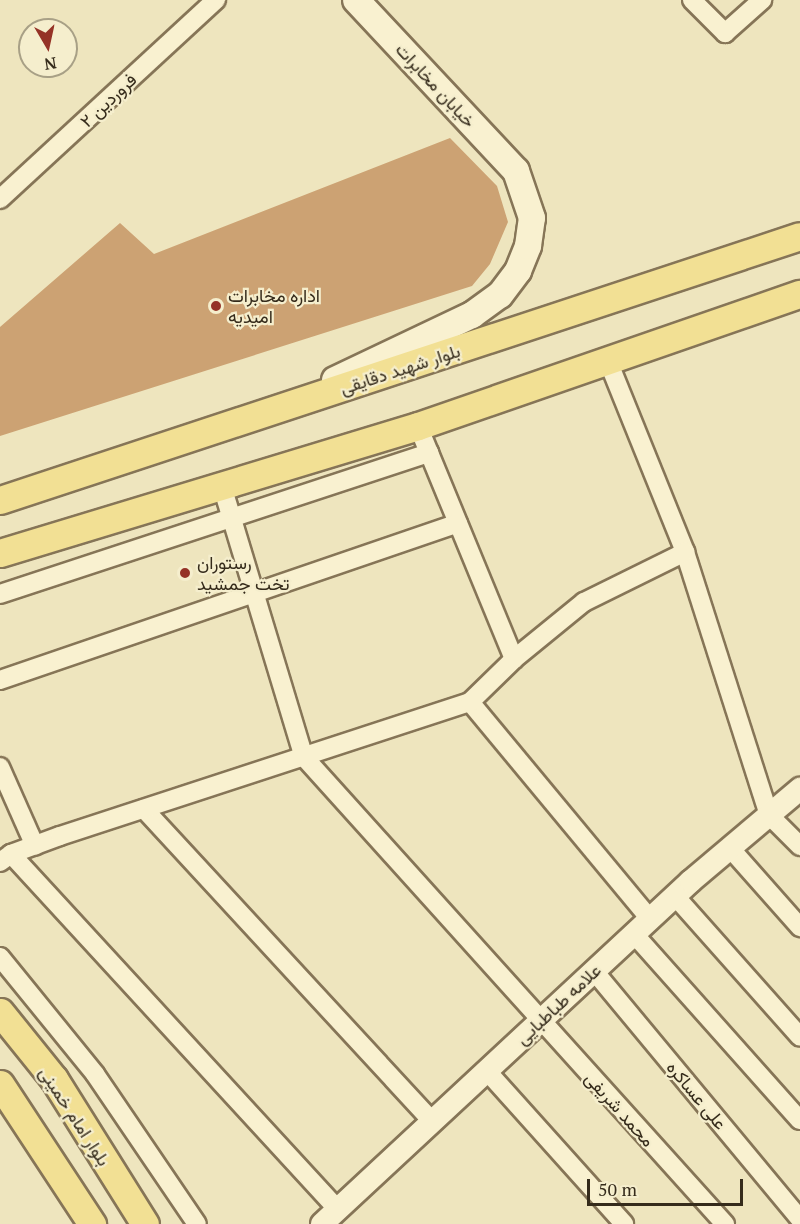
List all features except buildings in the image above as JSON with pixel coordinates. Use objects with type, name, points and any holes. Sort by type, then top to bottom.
[{"type":"main road","name":"خیابان مخابرات","points":[[274,411],[472,315],[500,295],[518,271],[528,246],[532,218],[516,171],[356,0]]},
{"type":"main road","name":"بلوار شهید دقایقی","points":[[0,500],[800,236]]},
{"type":"main road","points":[[0,553],[418,426],[800,294]]},
{"type":"main road","name":"بلوار امام خمینی","points":[[0,1012],[54,1079],[145,1224]]},
{"type":"main road","points":[[0,1084],[92,1224]]},
{"type":"street","name":"فروردین ۲","points":[[0,199],[216,0]]},
{"type":"street","points":[[692,0],[724,33],[762,0]]},
{"type":"street","points":[[608,361],[685,552],[769,815],[800,846]]},
{"type":"street","points":[[418,426],[514,659]]},
{"type":"street","points":[[0,594],[429,453]]},
{"type":"street","points":[[222,486],[304,757]]},
{"type":"street","points":[[0,680],[458,523]]},
{"type":"street","points":[[329,1216],[5,858],[144,809],[470,702],[514,659],[584,602],[685,552]]},
{"type":"street","points":[[470,702],[642,926],[800,1120]]},
{"type":"street","name":"محمد شریفی","points":[[304,757],[539,1021],[724,1224]]},
{"type":"street","points":[[0,767],[35,846]]},
{"type":"street","name":"علامه طباطبایی","points":[[329,1216],[675,896],[800,789]]},
{"type":"street","points":[[144,809],[431,1120]]},
{"type":"street","points":[[730,848],[800,927]]},
{"type":"street","points":[[675,896],[800,1037]]},
{"type":"street","points":[[0,957],[95,1074],[197,1224]]},
{"type":"street","name":"علی عساکره","points":[[594,971],[800,1219]]},
{"type":"street","points":[[486,1070],[624,1224]]},
{"type":"place","name":"اداره مخابرات امیدیه","points":[[216,306]]},
{"type":"place","name":"رستوران تخت جمشید","points":[[185,573]]}]
